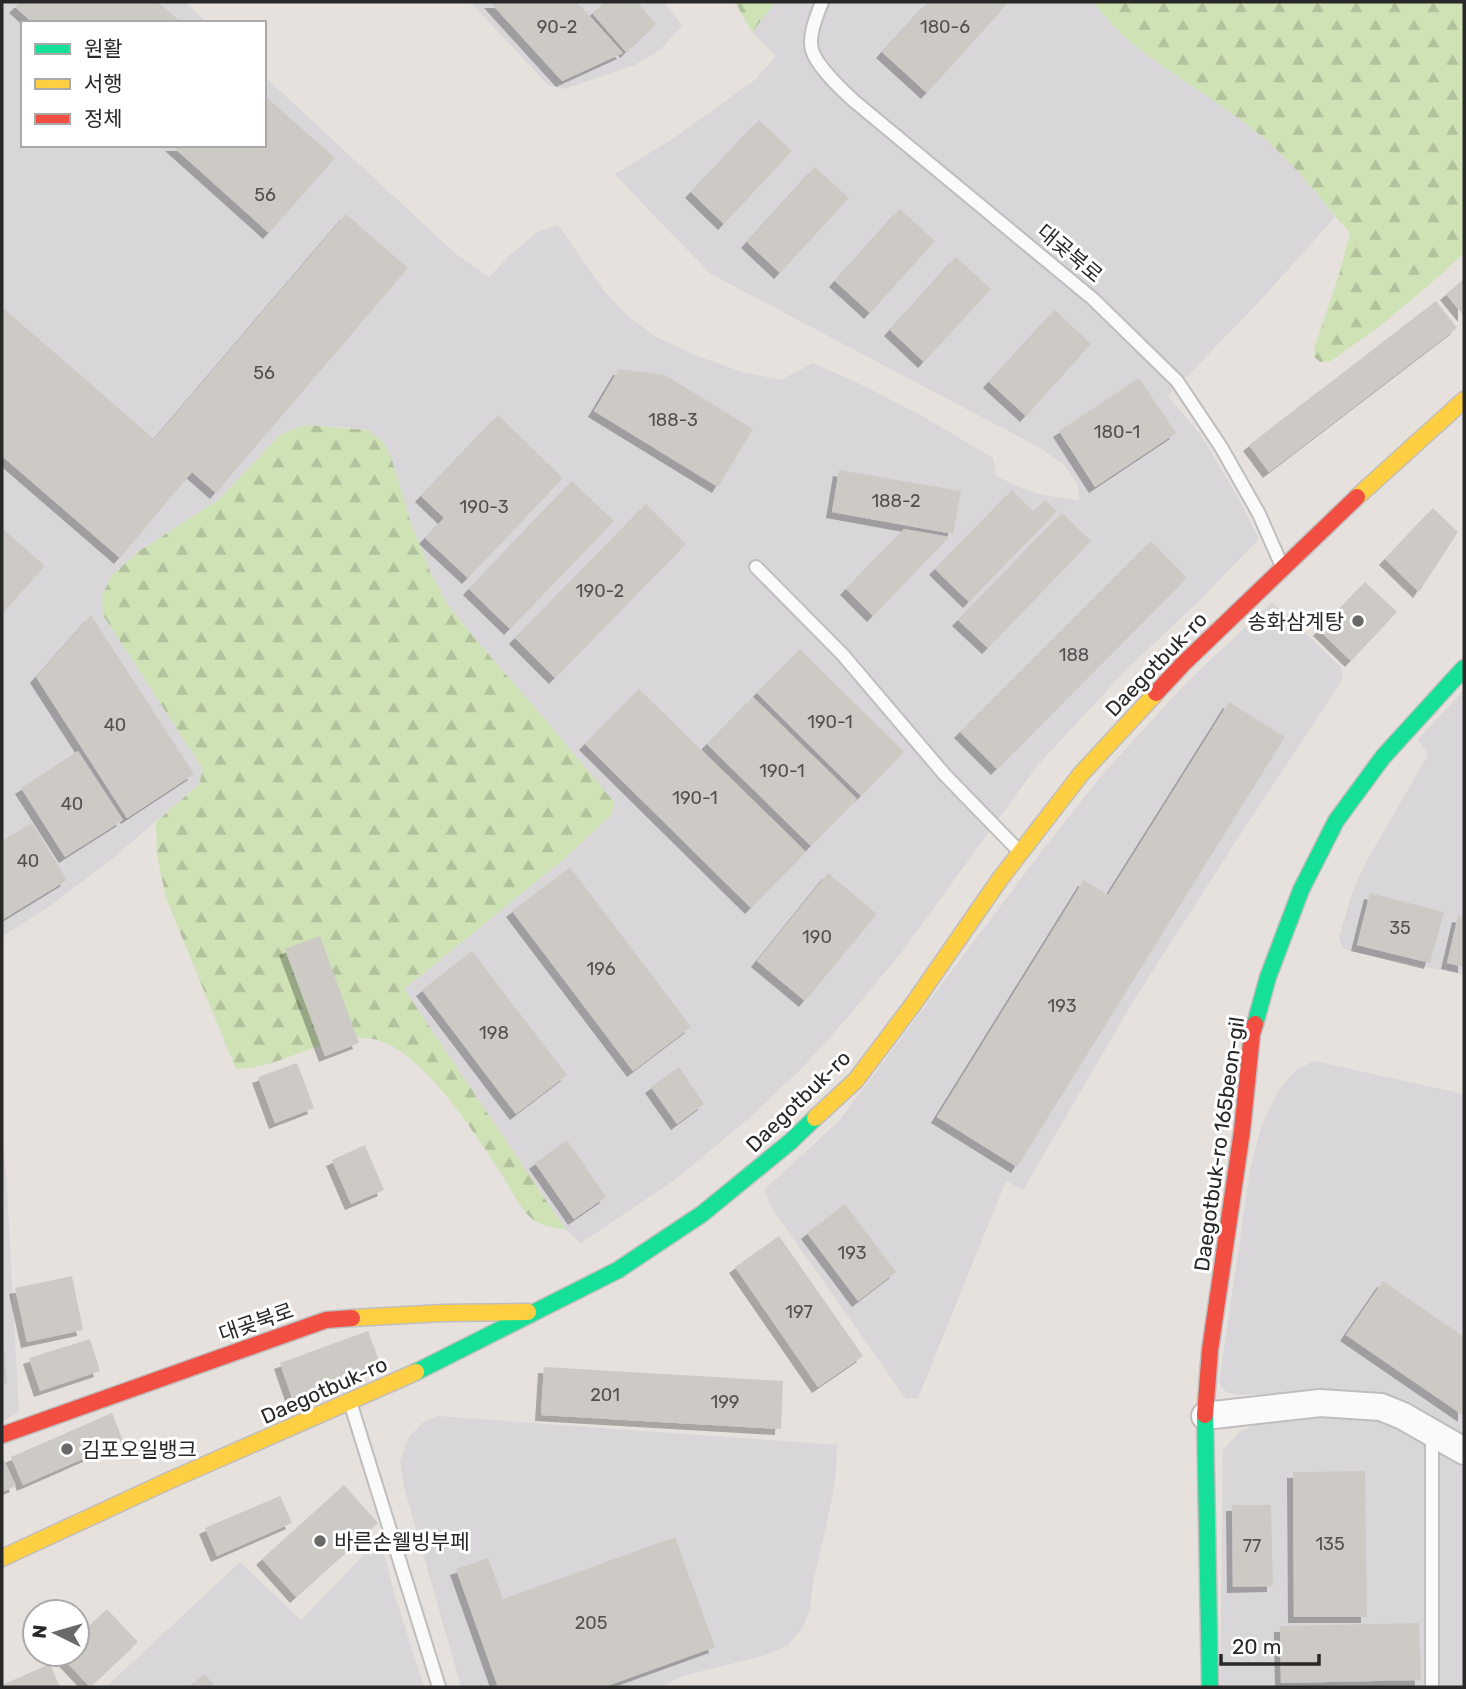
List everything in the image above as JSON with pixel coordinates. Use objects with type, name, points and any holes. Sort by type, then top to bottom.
[{"type":"street","name":"Daegotbuk-ro","points":[[2,1558],[166,1482],[431,1366],[618,1270],[702,1214],[790,1142],[856,1080],[914,1003],[1000,879],[1090,764],[1183,664],[1354,499],[1464,400]]},
{"type":"street","name":"Daegotbuk-ro 165beon-gil","points":[[1210,1687],[1205,1416],[1210,1350],[1242,1131],[1252,1034],[1268,977],[1301,890],[1336,821],[1382,757],[1464,668]]},
{"type":"street","name":"대곶북로","points":[[2,1435],[326,1320],[443,1313],[536,1312]]},
{"type":"street","points":[[1205,1416],[1320,1403],[1381,1406],[1464,1451]]},
{"type":"lane","name":"대곶북로","points":[[822,2],[813,25],[812,50],[825,72],[854,101],[1093,299],[1177,381],[1221,447],[1259,514],[1282,567]]},
{"type":"lane","points":[[756,567],[843,655],[945,775],[1021,852]]},
{"type":"lane","points":[[350,1402],[439,1687]]},
{"type":"lane","points":[[1432,1433],[1432,1687]]},
{"type":"shaded area","points":[[2,2],[185,2],[205,21],[21,21],[21,147],[266,147],[266,78],[456,254],[489,277],[536,233],[558,225],[605,292],[628,316],[656,337],[742,372],[781,380],[813,363],[917,413],[993,458],[996,476],[1043,495],[1079,500],[1078,485],[1064,465],[1042,449],[711,274],[615,174],[671,140],[756,79],[776,56],[752,32],[774,2],[1094,2],[1124,37],[1266,140],[1299,172],[1335,217],[1259,302],[1168,396],[1200,434],[1259,539],[1127,669],[1037,766],[901,953],[801,1069],[748,1119],[676,1179],[581,1243],[566,1230],[404,989],[563,860],[614,802],[448,605],[431,574],[412,526],[392,460],[368,430],[305,425],[281,434],[218,500],[141,550],[112,575],[103,615],[203,769],[199,784],[112,859],[54,903],[2,937]]},
{"type":"shaded area","points":[[470,2],[664,2],[682,26],[660,50],[635,65],[564,89],[548,85]]},
{"type":"shaded area","points":[[1272,602],[1341,667],[1343,679],[1134,1000],[1023,1190],[1006,1181],[918,1398],[906,1399],[771,1207],[765,1189],[839,1121],[1102,775],[1183,686]]},
{"type":"shaded area","points":[[1464,690],[1464,975],[1350,951],[1342,947],[1339,938],[1352,893],[1366,862],[1428,755],[1418,739]]},
{"type":"shaded area","points":[[1314,1061],[1464,1094],[1464,1438],[1376,1394],[1331,1391],[1237,1395],[1226,1392],[1219,1383],[1250,1170],[1262,1124],[1280,1088],[1296,1070]]},
{"type":"shaded area","points":[[2,1137],[19,1412],[2,1422]]},
{"type":"shaded area","points":[[1342,1415],[1376,1420],[1403,1430],[1464,1465],[1464,1687],[1220,1687],[1223,1450],[1239,1432],[1258,1424],[1294,1418]]},
{"type":"shaded area","points":[[437,1416],[837,1445],[831,1504],[813,1583],[810,1610],[803,1627],[788,1645],[766,1655],[679,1677],[662,1687],[461,1687],[404,1487],[400,1461],[408,1438],[422,1423]]},
{"type":"shaded area","points":[[380,1538],[424,1687],[106,1687],[240,1562],[301,1620]]},
{"type":"green space","points":[[735,2],[774,2],[775,3],[752,32]]},
{"type":"green space","points":[[1094,2],[1464,2],[1464,253],[1380,326],[1331,361],[1320,362],[1314,357],[1315,346],[1350,233],[1298,172],[1264,138],[1136,46],[1113,26]]},
{"type":"green space","points":[[305,425],[368,430],[384,443],[392,460],[412,526],[431,574],[448,605],[614,802],[612,814],[563,860],[404,989],[566,1230],[540,1224],[527,1214],[479,1139],[444,1093],[405,1055],[385,1043],[365,1038],[348,1039],[269,1064],[236,1069],[166,898],[157,855],[156,822],[199,784],[203,769],[103,615],[102,596],[112,575],[141,550],[218,500],[281,434]]},
{"type":"building","points":[[20,2],[158,2],[180,21],[31,21],[15,7]]},
{"type":"building","points":[[490,2],[577,2],[623,53],[562,81]]},
{"type":"building","points":[[605,2],[637,2],[656,24],[626,52],[592,13]]},
{"type":"building","points":[[928,2],[1009,2],[927,93],[882,52]]},
{"type":"building","points":[[266,97],[335,158],[269,233],[173,147],[266,147]]},
{"type":"building","points":[[759,120],[792,151],[724,224],[691,192]]},
{"type":"building","points":[[815,167],[849,198],[780,273],[747,242]]},
{"type":"building","points":[[900,209],[935,241],[870,313],[835,281]]},
{"type":"building","points":[[346,214],[408,268],[216,493],[192,472],[120,558],[2,456],[2,307],[154,439]]},
{"type":"building","points":[[956,257],[991,289],[924,362],[890,330]]},
{"type":"building","points":[[1464,279],[1464,316],[1446,294]]},
{"type":"building","points":[[1436,301],[1457,328],[1269,472],[1249,445]]},
{"type":"building","points":[[1055,310],[1091,344],[1026,416],[989,382]]},
{"type":"building","points":[[619,369],[665,375],[753,429],[718,487],[594,411]]},
{"type":"building","points":[[1139,378],[1176,433],[1095,487],[1059,431]]},
{"type":"building","points":[[498,415],[563,478],[468,578],[425,538],[444,518],[421,496]]},
{"type":"building","points":[[839,470],[961,491],[953,534],[832,512]]},
{"type":"building","points":[[572,481],[614,521],[510,629],[469,589]]},
{"type":"building","points":[[1012,490],[1034,512],[1045,500],[1057,511],[969,602],[935,569]]},
{"type":"building","points":[[646,504],[686,544],[555,678],[515,638]]},
{"type":"building","points":[[1433,508],[1458,532],[1419,592],[1385,559]]},
{"type":"building","points":[[1062,513],[1091,541],[988,648],[958,620]]},
{"type":"building","points":[[2,528],[45,566],[2,614]]},
{"type":"building","points":[[904,529],[949,537],[873,616],[846,589]]},
{"type":"building","points":[[1151,541],[1187,578],[997,769],[960,732]]},
{"type":"building","name":"송화삼계탕","points":[[1365,582],[1397,612],[1351,661],[1319,630]]},
{"type":"building","points":[[91,615],[194,774],[127,818],[36,677]]},
{"type":"building","points":[[800,649],[904,752],[861,796],[757,693]]},
{"type":"building","points":[[639,689],[806,852],[751,908],[585,744]]},
{"type":"building","points":[[753,697],[857,799],[811,846],[707,744]]},
{"type":"building","points":[[1229,702],[1285,737],[1017,1167],[937,1117],[1084,880],[1108,895]]},
{"type":"building","points":[[78,751],[123,820],[65,857],[21,788]]},
{"type":"building","points":[[32,823],[67,880],[2,920],[2,841]]},
{"type":"building","points":[[570,867],[691,1027],[633,1071],[512,911]]},
{"type":"building","points":[[828,873],[877,914],[805,1001],[757,961]]},
{"type":"building","points":[[1370,893],[1444,912],[1430,963],[1357,945]]},
{"type":"building","points":[[1458,916],[1464,917],[1464,967],[1447,963]]},
{"type":"building","points":[[320,936],[359,1043],[325,1056],[285,949]]},
{"type":"building","points":[[472,951],[567,1075],[516,1114],[422,990]]},
{"type":"building","points":[[297,1063],[314,1108],[275,1123],[258,1077]]},
{"type":"building","points":[[679,1067],[704,1104],[677,1124],[651,1087]]},
{"type":"building","points":[[567,1140],[606,1197],[574,1219],[535,1163]]},
{"type":"building","points":[[365,1145],[384,1190],[351,1204],[332,1160]]},
{"type":"building","points":[[845,1204],[896,1272],[858,1301],[807,1233]]},
{"type":"building","points":[[779,1236],[863,1356],[818,1387],[735,1267]]},
{"type":"building","points":[[72,1276],[83,1330],[27,1342],[15,1288]]},
{"type":"building","points":[[1383,1281],[1464,1337],[1464,1416],[1346,1335]]},
{"type":"building","points":[[368,1331],[381,1366],[292,1398],[280,1363]]},
{"type":"building","points":[[90,1339],[100,1371],[40,1391],[29,1358]]},
{"type":"building","points":[[4,1346],[7,1384],[2,1384]]},
{"type":"building","points":[[544,1367],[783,1381],[781,1429],[541,1415]]},
{"type":"building","name":"김포오일뱅크","points":[[112,1413],[123,1441],[23,1485],[11,1457]]},
{"type":"building","points":[[2,1456],[16,1486],[2,1492]]},
{"type":"building","points":[[1365,1471],[1367,1617],[1294,1617],[1293,1472]]},
{"type":"building","name":"바른손웰빙부페","points":[[344,1485],[378,1523],[296,1597],[262,1559]]},
{"type":"building","points":[[280,1496],[292,1523],[217,1556],[205,1528]]},
{"type":"building","points":[[1232,1505],[1271,1505],[1273,1586],[1233,1587]]},
{"type":"building","points":[[675,1537],[715,1647],[604,1687],[498,1687],[456,1569],[488,1558],[503,1599]]},
{"type":"building","points":[[107,1609],[138,1642],[90,1687],[72,1668],[91,1668],[91,1624]]},
{"type":"building","points":[[1419,1623],[1421,1680],[1281,1683],[1280,1626]]},
{"type":"building","points":[[41,1668],[52,1668],[60,1687],[3,1687],[2,1685]]},
{"type":"building","points":[[205,1674],[216,1687],[188,1687]]},
{"type":"traffic: fast","points":[[1255,1024],[1268,977],[1301,890],[1336,821],[1383,757],[1464,668]]},
{"type":"traffic: fast","points":[[416,1372],[618,1270],[702,1214],[790,1142],[815,1118]]},
{"type":"traffic: fast","points":[[1205,1415],[1210,1687]]},
{"type":"traffic: slow","points":[[1357,497],[1464,400]]},
{"type":"traffic: slow","points":[[815,1118],[856,1080],[914,1003],[1000,879],[1081,774],[1156,693]]},
{"type":"traffic: slow","points":[[352,1318],[528,1312]]},
{"type":"traffic: slow","points":[[2,1558],[166,1482],[416,1372]]},
{"type":"traffic: jam","points":[[1156,693],[1357,497]]},
{"type":"traffic: jam","points":[[1205,1415],[1210,1350],[1255,1024]]},
{"type":"traffic: jam","points":[[2,1435],[326,1320],[352,1318]]},
{"type":"place","name":"송화삼계탕","points":[[1358,621]]},
{"type":"place","name":"김포오일뱅크","points":[[67,1449]]},
{"type":"place","name":"바른손웰빙부페","points":[[320,1541]]}]
